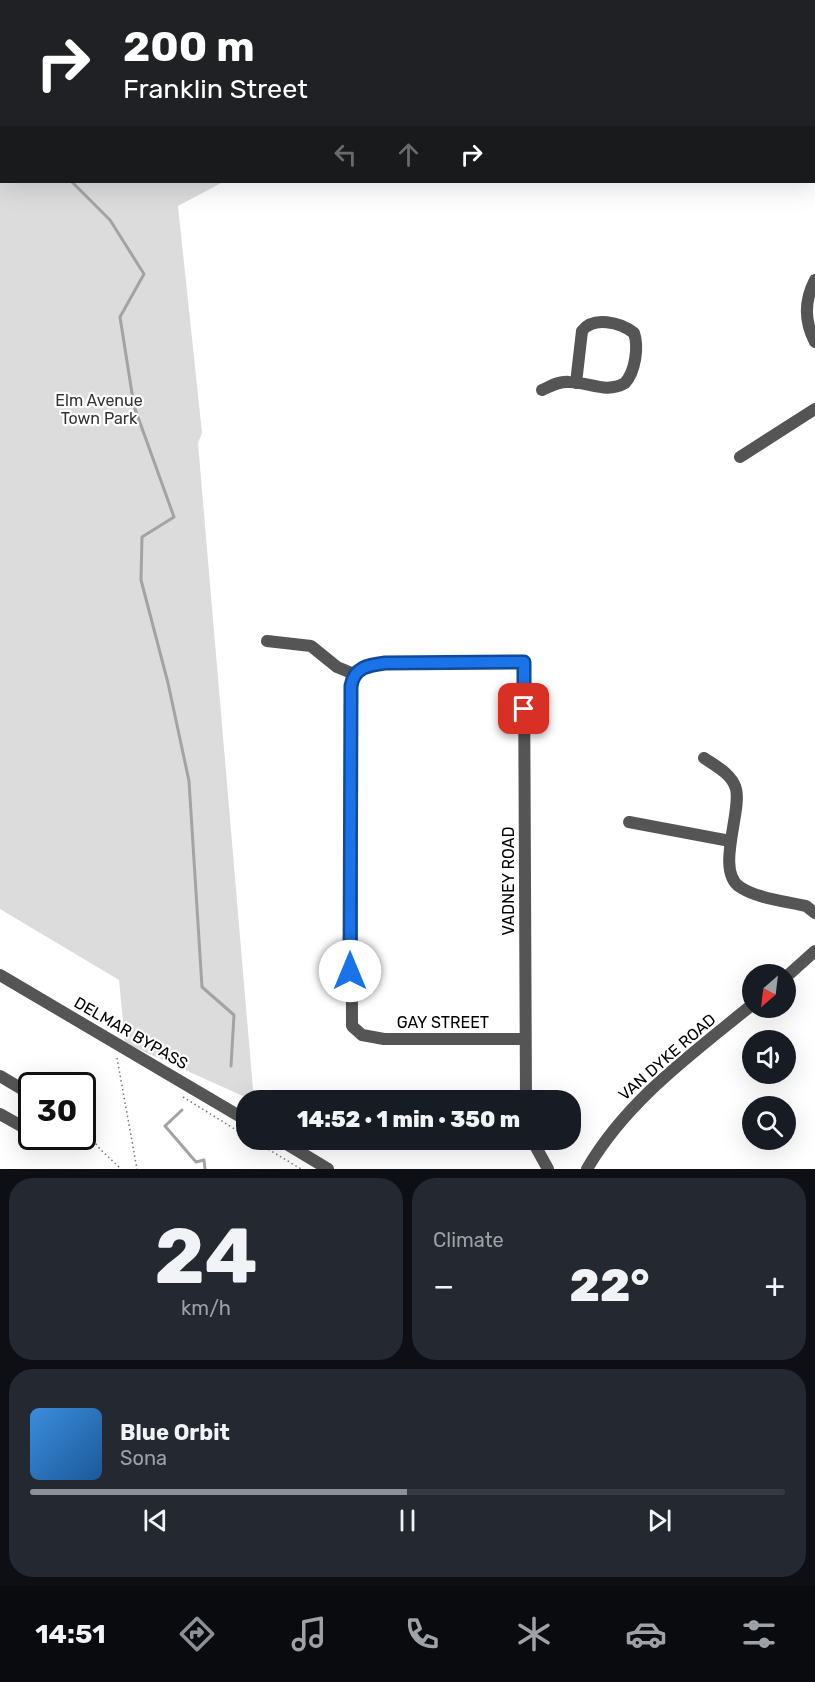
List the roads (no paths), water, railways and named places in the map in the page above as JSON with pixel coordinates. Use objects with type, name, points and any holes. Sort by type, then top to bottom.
[{"type":"street","points":[[815,280],[807,296],[806,316],[815,342]]},
{"type":"street","points":[[542,390],[555,384],[576,383],[609,388],[625,383],[634,366],[636,339],[634,333],[609,323],[595,322],[586,325],[582,331],[576,383]]},
{"type":"street","points":[[740,457],[815,410]]},
{"type":"street","points":[[267,641],[311,646],[337,667],[354,674]]},
{"type":"street","name":"VADNEY ROAD","points":[[354,674],[363,667],[385,663],[524,662],[526,1090]]},
{"type":"street","name":"GAY STREET","points":[[354,674],[351,686],[350,1018],[352,1026],[362,1035],[384,1039],[524,1039]]},
{"type":"street","points":[[704,758],[729,776],[736,790],[730,842],[732,877],[739,886],[806,906],[815,913]]},
{"type":"street","points":[[629,822],[730,842]]},
{"type":"street","points":[[796,967],[815,951]]},
{"type":"street","name":"DELMAR BYPASS","points":[[0,975],[236,1114]]},
{"type":"street","name":"VAN DYKE ROAD","points":[[587,1169],[611,1132],[636,1103],[742,1013]]},
{"type":"street","points":[[0,1076],[18,1087]]},
{"type":"street","points":[[0,1114],[18,1124]]},
{"type":"street","points":[[297,1150],[328,1169]]},
{"type":"street","points":[[538,1150],[548,1169]]},
{"type":"waterway","points":[[73,183],[110,220],[144,274],[120,317],[134,406],[174,517],[142,537],[141,580],[168,683],[189,781],[202,987],[234,1015],[231,1066]]},
{"type":"waterway","points":[[182,1110],[165,1126],[196,1162],[204,1160],[205,1169]]},
{"type":"park label","name":"Elm Avenue Town Park","points":[[99,409]]}]
